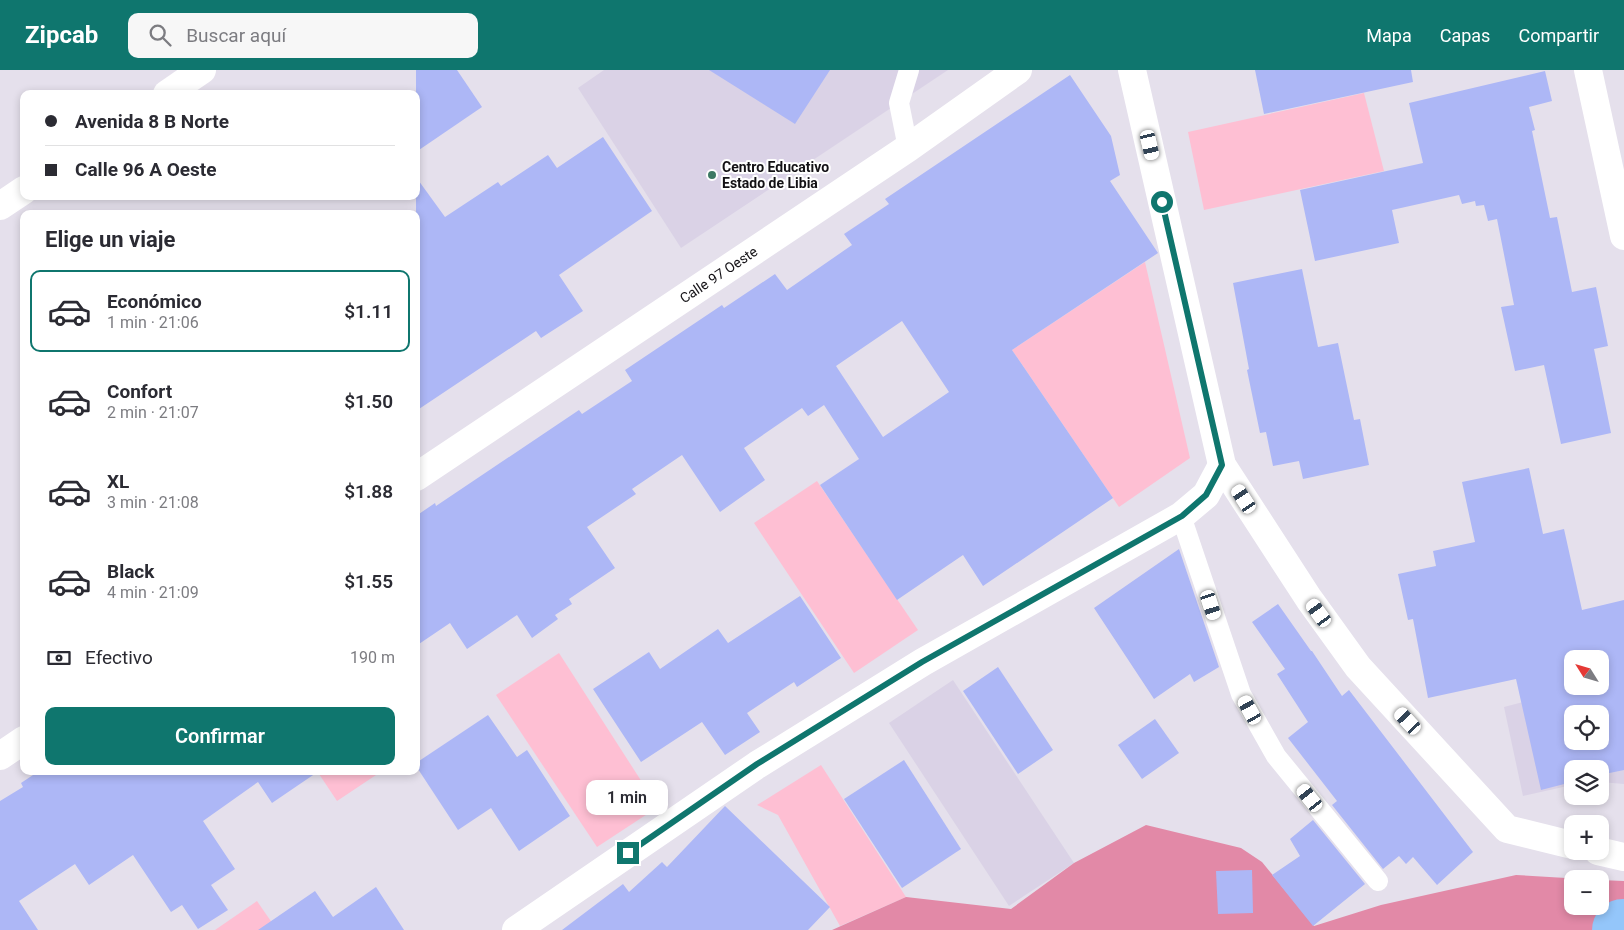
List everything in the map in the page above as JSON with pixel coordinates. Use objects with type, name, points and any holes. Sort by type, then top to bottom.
[{"type":"street","points":[[173,90],[202,70]]},
{"type":"street","name":"Calle 97 Oeste","points":[[420,474],[908,148],[1018,70]]},
{"type":"street","points":[[1132,70],[1222,465],[1309,599],[1358,667],[1507,829],[1564,843]]},
{"type":"street","points":[[1588,70],[1624,236]]},
{"type":"street","points":[[0,206],[20,193]]},
{"type":"street","points":[[516,930],[757,764],[922,662],[1182,516],[1206,495],[1222,465]]},
{"type":"street","points":[[0,756],[20,743]]},
{"type":"street","points":[[1609,854],[1624,858]]},
{"type":"lane","points":[[908,148],[899,103],[909,70]]},
{"type":"lane","points":[[1182,516],[1241,694],[1276,756],[1378,881]]},
{"type":"shaded area","name":"Centro Educativo Estado de Libia","points":[[604,70],[948,70],[681,248],[578,88]]},
{"type":"shaded area","points":[[1364,93],[1384,171],[1204,210],[1188,132]]},
{"type":"shaded area","points":[[1145,262],[1190,458],[1119,507],[1012,350]]},
{"type":"shaded area","points":[[817,481],[918,630],[854,673],[754,523]]},
{"type":"shaded area","points":[[559,653],[658,807],[597,847],[496,695]]},
{"type":"shaded area","points":[[1624,676],[1624,784],[1609,783],[1609,760],[1564,760],[1564,787],[1523,796],[1504,707],[1564,691],[1564,695],[1609,695],[1609,682]]},
{"type":"shaded area","points":[[953,680],[1074,863],[1009,906],[889,723]]},
{"type":"shaded area","points":[[821,765],[906,897],[840,926],[778,815],[757,805]]},
{"type":"shaded area","points":[[320,775],[376,775],[337,801]]},
{"type":"shaded area","points":[[1146,825],[1241,848],[1262,862],[1314,926],[1381,905],[1516,875],[1564,878],[1564,915],[1609,915],[1609,880],[1624,881],[1624,930],[832,930],[906,897],[1011,909],[1074,863]]},
{"type":"shaded area","points":[[257,901],[277,930],[215,930]]},
{"type":"building","points":[[416,70],[457,70],[482,107],[420,149],[420,90],[416,90]]},
{"type":"building","points":[[709,70],[830,70],[795,124]]},
{"type":"building","points":[[1255,70],[1411,70],[1413,82],[1264,114]]},
{"type":"building","points":[[1545,71],[1552,101],[1529,107],[1535,130],[1532,131],[1550,218],[1557,217],[1572,292],[1596,287],[1608,346],[1594,349],[1611,433],[1561,444],[1544,365],[1515,371],[1501,307],[1514,305],[1497,219],[1488,221],[1484,205],[1476,206],[1475,201],[1462,204],[1459,195],[1392,210],[1399,243],[1315,261],[1300,190],[1423,163],[1409,103]]},
{"type":"building","points":[[1070,75],[1111,136],[1120,175],[1110,181],[1158,253],[1012,350],[1113,498],[983,586],[963,555],[897,600],[820,485],[859,459],[824,405],[808,416],[802,408],[744,448],[765,480],[720,512],[682,455],[632,489],[636,494],[587,527],[615,568],[569,599],[572,604],[555,615],[558,619],[532,638],[517,615],[467,649],[450,623],[420,643],[420,513],[435,503],[436,506],[579,410],[582,414],[632,381],[625,370],[722,305],[724,308],[775,274],[787,290],[852,245],[844,234],[889,204],[885,199]],"holes":[[[902,321],[949,392],[883,437],[836,366]]]},
{"type":"building","points":[[603,137],[652,211],[559,275],[583,311],[541,338],[536,331],[420,408],[420,210],[416,210],[416,200],[420,200],[420,183],[445,217],[498,182],[501,186],[548,155],[557,168]]},
{"type":"building","points":[[1302,269],[1318,347],[1338,343],[1354,420],[1360,419],[1369,465],[1303,479],[1299,461],[1273,466],[1266,432],[1260,433],[1247,370],[1249,369],[1233,283]]},
{"type":"building","points":[[1529,468],[1543,534],[1564,529],[1582,610],[1624,600],[1624,770],[1609,773],[1609,760],[1564,760],[1564,784],[1541,790],[1516,679],[1428,698],[1413,619],[1408,620],[1398,574],[1436,566],[1433,551],[1475,542],[1462,482]]},
{"type":"building","points":[[1179,549],[1219,667],[1194,682],[1190,674],[1154,699],[1094,608]]},
{"type":"building","points":[[800,596],[841,658],[797,687],[794,682],[747,713],[760,732],[725,755],[702,722],[641,762],[593,689],[649,652],[660,669],[718,629],[728,643]]},
{"type":"building","points":[[1278,604],[1342,696],[1349,690],[1473,852],[1437,885],[1413,857],[1406,864],[1399,856],[1383,869],[1332,805],[1337,801],[1288,738],[1308,722],[1277,674],[1285,669],[1252,622]]},
{"type":"building","points":[[998,667],[1053,750],[1018,774],[963,691]]},
{"type":"building","points":[[488,715],[517,757],[527,750],[570,816],[519,851],[491,808],[458,830],[420,772],[420,760]]},
{"type":"building","points":[[1155,719],[1179,753],[1142,779],[1118,745]]},
{"type":"building","points":[[904,760],[961,849],[902,888],[844,799]]},
{"type":"building","points":[[33,775],[313,775],[272,803],[258,782],[203,821],[235,869],[211,885],[228,910],[198,929],[182,905],[171,912],[133,855],[89,885],[75,864],[19,901],[38,930],[0,930],[0,801],[23,787],[21,783]]},
{"type":"building","points":[[725,806],[830,907],[808,930],[562,930],[623,884],[629,892],[662,862],[667,867]]},
{"type":"building","points":[[1313,820],[1365,884],[1313,926],[1272,875],[1300,856],[1290,839]]},
{"type":"building","points":[[1252,870],[1253,913],[1218,914],[1216,871]]},
{"type":"building","points":[[376,887],[404,930],[258,930],[315,891],[333,917]]},
{"type":"place","name":"Centro Educativo Estado de Libia","points":[[712,175]]},
{"type":"route","points":[[628,853],[757,764],[922,662],[1182,516],[1206,495],[1222,465],[1162,202]]}]
